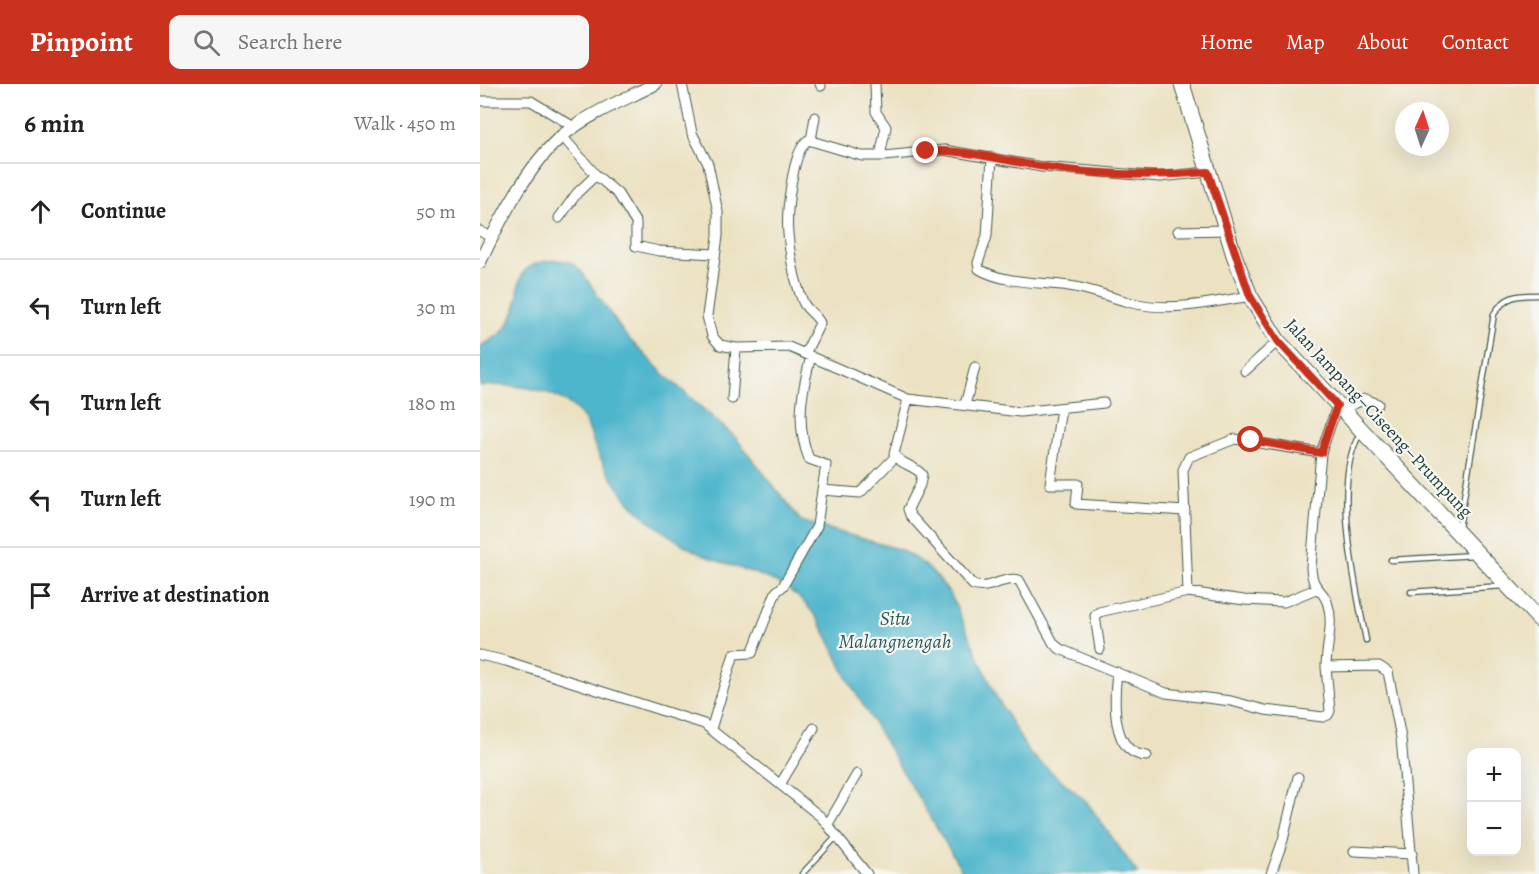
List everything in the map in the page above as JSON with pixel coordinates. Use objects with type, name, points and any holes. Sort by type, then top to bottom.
[{"type":"main road","name":"Jalan Jampang–Ciseeng–Prumpung","points":[[1182,84],[1208,172],[1250,296],[1278,341],[1539,619]]},
{"type":"street","points":[[480,262],[533,170],[562,136],[574,127],[655,84]]},
{"type":"street","points":[[682,84],[692,133],[708,164],[719,225],[707,302],[709,328],[720,345],[736,348],[780,346],[808,355],[908,399],[1020,412],[1104,403]]},
{"type":"street","points":[[875,84],[876,112],[886,128],[880,156]]},
{"type":"street","points":[[480,101],[531,101],[574,127]]},
{"type":"street","points":[[811,140],[815,117]]},
{"type":"street","points":[[562,136],[596,175],[618,194],[636,223],[636,246],[659,251],[715,254]]},
{"type":"street","points":[[711,729],[734,654],[752,653],[777,592],[783,586],[817,526],[826,465],[809,459],[801,440],[801,393],[808,355],[820,323],[804,302],[788,230],[796,161],[802,145],[811,140],[850,153],[880,156],[944,150],[1042,166],[1160,177],[1208,172]]},
{"type":"street","points":[[992,158],[987,236],[978,263],[984,272],[1077,287],[1133,303],[1169,308],[1190,307],[1250,296]]},
{"type":"street","points":[[559,218],[577,193],[596,175]]},
{"type":"street","points":[[1178,231],[1227,230]]},
{"type":"street","points":[[480,231],[492,238]]},
{"type":"street","points":[[1245,370],[1278,341]]},
{"type":"street","points":[[732,399],[736,348]]},
{"type":"street","points":[[966,405],[975,367]]},
{"type":"street","points":[[822,490],[860,493],[895,457],[908,399]]},
{"type":"street","points":[[895,457],[917,470],[921,475],[920,485],[908,509],[910,515],[968,581],[978,587],[1006,579],[1019,580],[1054,644],[1078,658],[1173,695],[1326,717],[1330,711],[1326,667],[1329,608],[1326,599],[1316,589],[1311,567],[1321,453],[1339,408],[1365,399],[1378,404]]},
{"type":"street","points":[[1061,408],[1050,484],[1078,484],[1076,504],[1185,511]]},
{"type":"street","points":[[1188,592],[1184,465],[1194,454],[1235,439],[1321,453]]},
{"type":"street","points":[[1100,649],[1095,616],[1099,612],[1188,592],[1244,600],[1284,602],[1316,589]]},
{"type":"street","points":[[480,655],[689,718],[711,729],[781,783],[828,824],[867,874]]},
{"type":"street","points":[[1326,667],[1379,666],[1388,672],[1401,738],[1413,874]]},
{"type":"street","points":[[1117,672],[1117,718],[1123,743],[1134,753],[1147,756]]},
{"type":"street","points":[[781,783],[814,728]]},
{"type":"street","points":[[828,824],[857,774]]},
{"type":"street","points":[[1271,874],[1283,840],[1298,777]]},
{"type":"street","points":[[1354,851],[1412,854]]},
{"type":"lane","points":[[1459,534],[1494,315],[1502,302],[1517,296],[1539,295]]},
{"type":"lane","points":[[1361,432],[1353,444],[1347,466],[1350,559],[1366,640]]},
{"type":"lane","points":[[1391,560],[1479,554]]},
{"type":"lane","points":[[1411,592],[1508,586]]},
{"type":"lane","points":[[802,874],[837,836]]},
{"type":"water","name":"Situ Malangnengah","points":[[555,260],[571,262],[581,271],[625,335],[666,376],[735,437],[801,521],[901,550],[924,564],[938,578],[951,596],[996,696],[1029,753],[1086,801],[1138,874],[964,874],[852,686],[820,622],[803,601],[779,583],[691,549],[643,515],[623,494],[607,470],[584,419],[564,400],[551,394],[522,387],[480,386],[480,346],[500,334],[513,315],[520,279],[524,272],[540,263]]},
{"type":"route","points":[[926,151],[965,152],[1042,166],[1160,177],[1208,172],[1234,255],[1250,296],[1278,341],[1337,405],[1321,453],[1251,440]]}]
